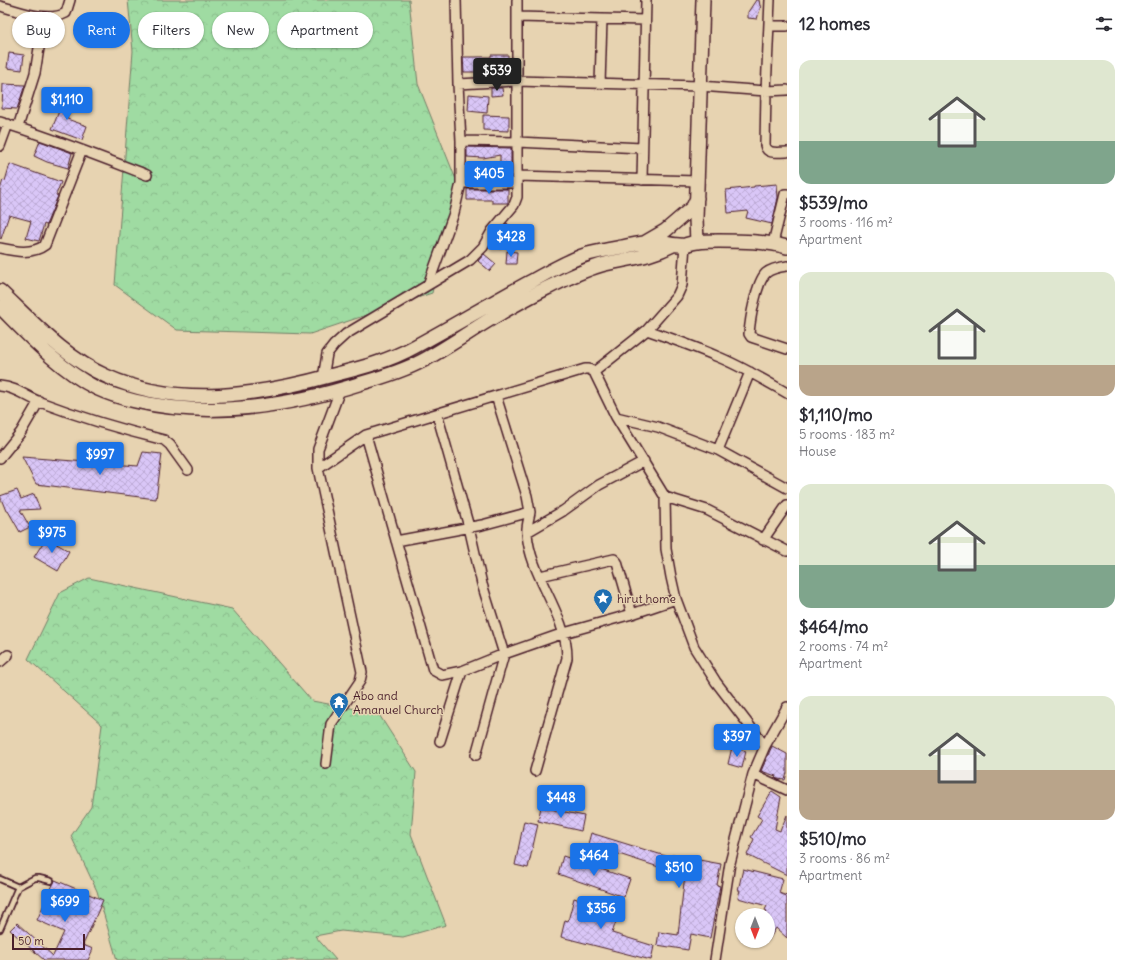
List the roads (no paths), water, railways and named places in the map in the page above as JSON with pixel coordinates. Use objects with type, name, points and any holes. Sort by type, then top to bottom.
[{"type":"main road","points":[[685,244],[697,198],[703,0]]},
{"type":"main road","points":[[645,243],[671,226],[693,207],[697,198]]},
{"type":"main road","points":[[0,291],[60,347],[78,361],[106,376],[134,387],[162,392],[191,396],[236,395],[276,389],[319,379],[371,365],[393,357],[445,330],[489,304],[565,263],[588,254],[656,242],[685,244],[738,241],[773,243],[787,247]]},
{"type":"main road","points":[[0,307],[60,363],[79,378],[117,397],[142,403],[192,410],[231,409],[262,406],[315,396],[399,372],[453,343],[501,312],[586,270],[604,264],[658,253],[685,244]]},
{"type":"main road","points":[[445,330],[453,343]]},
{"type":"street","points":[[65,14],[70,0]]},
{"type":"street","points":[[428,285],[454,212],[461,183],[456,0]]},
{"type":"street","points":[[319,379],[327,354],[346,334],[470,260],[483,247],[492,231],[514,205],[517,197],[518,180],[517,0]]},
{"type":"street","points":[[642,180],[646,0]]},
{"type":"street","points":[[770,0],[766,91],[766,150],[769,152],[787,152]]},
{"type":"street","points":[[0,6],[24,12]]},
{"type":"street","points":[[517,17],[645,20]]},
{"type":"street","points":[[600,84],[602,19]]},
{"type":"street","points":[[769,26],[787,26]]},
{"type":"street","points":[[18,127],[35,73],[39,48]]},
{"type":"street","points":[[458,84],[517,81],[700,86],[766,91],[787,90]]},
{"type":"street","points":[[0,146],[4,123],[82,150],[147,175]]},
{"type":"street","points":[[461,141],[642,148]]},
{"type":"street","points":[[0,248],[13,251],[33,251],[45,245],[82,150]]},
{"type":"street","points":[[461,183],[518,180],[698,181]]},
{"type":"street","points":[[773,243],[786,191]]},
{"type":"street","points":[[594,372],[646,330],[677,296],[682,285],[685,244]]},
{"type":"street","points":[[787,266],[775,268],[767,273],[762,280],[758,289],[749,334],[751,337],[787,349]]},
{"type":"street","points":[[646,330],[684,342],[717,356],[750,372],[787,393]]},
{"type":"street","points":[[318,468],[366,435],[585,369],[589,369],[594,372],[616,417],[665,497],[666,549],[676,599],[694,647],[716,682],[765,746]]},
{"type":"street","points":[[718,450],[750,372]]},
{"type":"street","points":[[0,386],[14,389],[39,401],[80,416],[164,440],[170,445],[188,470]]},
{"type":"street","points":[[326,764],[331,724],[360,681],[362,672],[318,468],[318,449],[340,390]]},
{"type":"street","points":[[496,396],[527,496],[530,512],[527,532],[534,561],[568,646],[568,658],[535,771]]},
{"type":"street","points":[[0,458],[21,432],[39,401]]},
{"type":"street","points":[[437,414],[469,527],[482,584],[504,654],[476,755]]},
{"type":"street","points":[[616,417],[658,427],[718,450],[787,488]]},
{"type":"street","points":[[366,435],[433,670],[442,675],[462,671],[504,654],[564,633],[632,614],[676,599]]},
{"type":"street","points":[[527,532],[563,511],[599,485],[644,461]]},
{"type":"street","points":[[665,497],[707,510],[787,552]]},
{"type":"street","points":[[763,540],[787,505]]},
{"type":"street","points":[[396,541],[482,525],[530,512]]},
{"type":"street","points":[[540,576],[614,559],[617,562],[632,614]]},
{"type":"street","points":[[0,662],[8,655]]},
{"type":"street","points":[[440,741],[462,671]]},
{"type":"street","points":[[715,960],[730,864],[753,774],[765,746],[787,707]]},
{"type":"street","points":[[753,774],[787,790]]},
{"type":"lane","points":[[0,928],[18,887],[35,878],[51,881]]},
{"type":"lane","points":[[0,879],[18,887]]},
{"type":"place","name":"hirut home","points":[[603,615]]},
{"type":"place","name":"Abo and Amanuel Church","points":[[339,719]]}]
